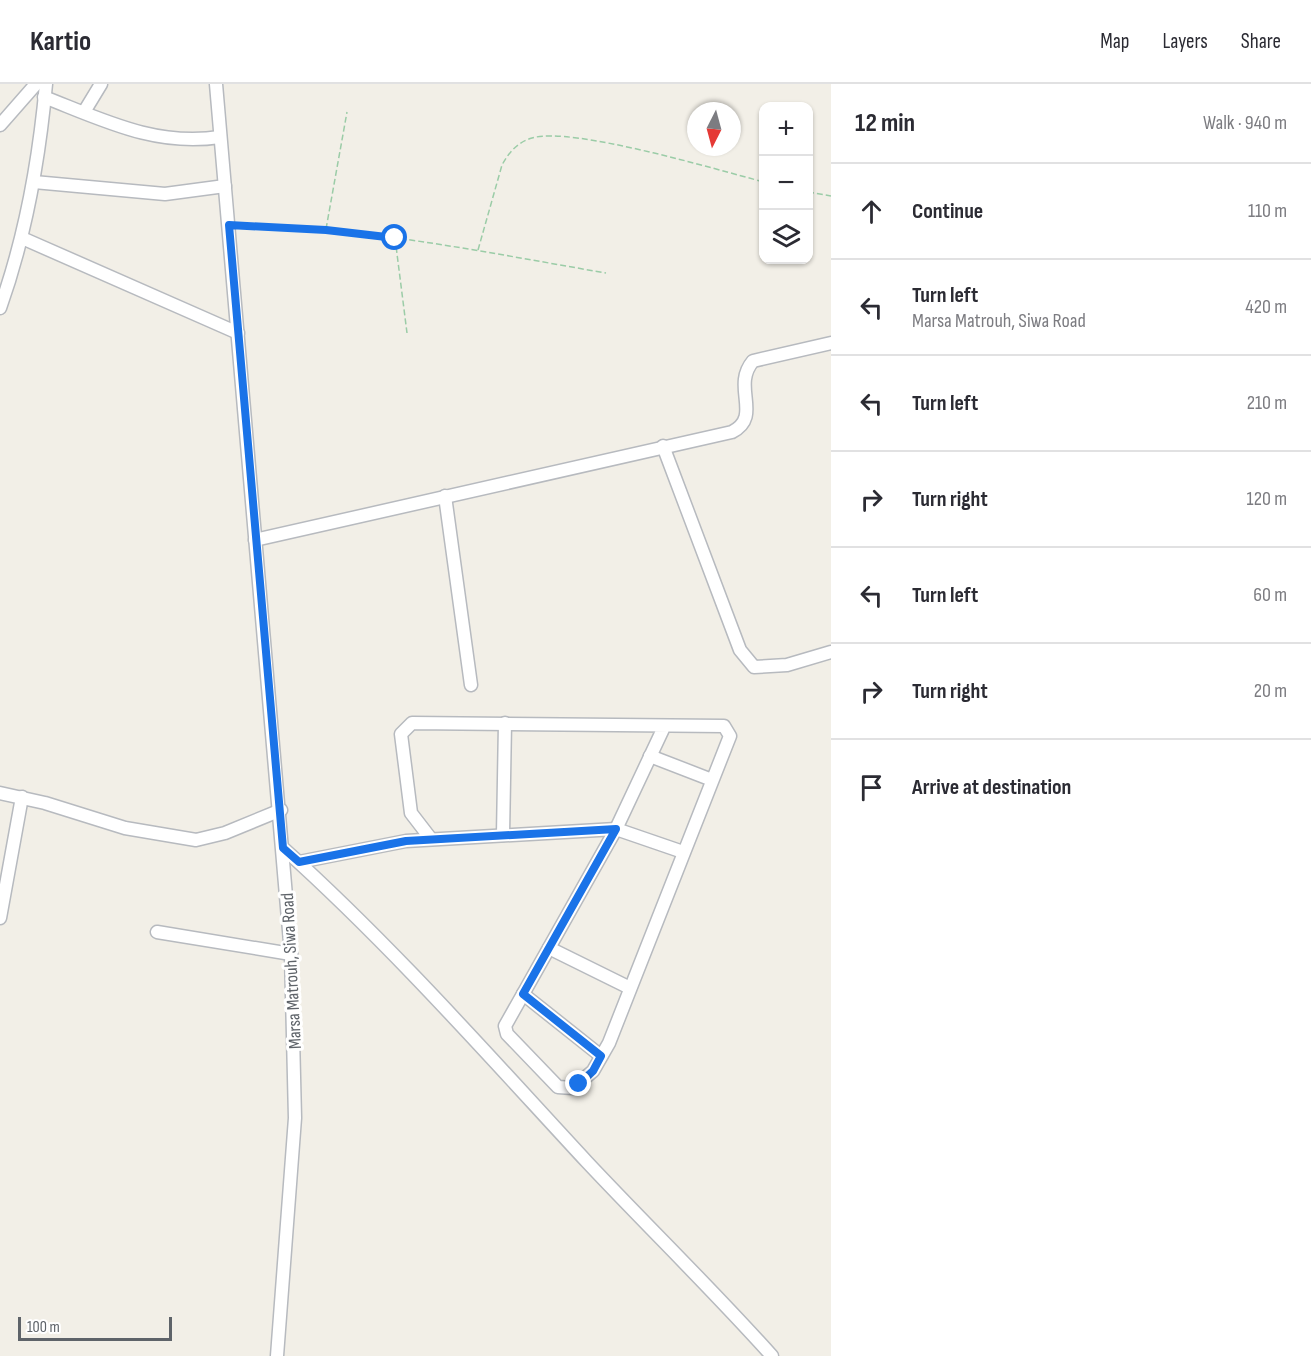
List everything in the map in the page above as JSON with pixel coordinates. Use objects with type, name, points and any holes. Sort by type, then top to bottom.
[{"type":"street","points":[[0,125],[36,84]]},
{"type":"street","points":[[0,308],[5,276],[22,238],[34,182],[46,84]]},
{"type":"street","points":[[84,112],[101,84]]},
{"type":"street","name":"Marsa Matrouh, Siwa Road","points":[[216,84],[255,540],[281,810],[291,954],[296,1118],[277,1356]]},
{"type":"street","points":[[45,97],[147,135],[177,141],[220,137]]},
{"type":"street","points":[[34,182],[165,194],[225,186]]},
{"type":"street","points":[[22,238],[238,333]]},
{"type":"street","points":[[255,540],[732,432],[741,427],[747,414],[744,378],[753,361],[831,343]]},
{"type":"street","points":[[663,446],[740,650],[748,661],[754,667],[764,668],[831,652]]},
{"type":"street","points":[[445,496],[471,685]]},
{"type":"street","points":[[431,839],[411,813],[401,734],[412,723],[724,726],[728,728],[730,736],[630,988],[601,1056],[593,1071],[579,1084],[566,1089],[558,1087],[505,1031],[523,994],[616,829],[664,727]]},
{"type":"street","points":[[503,836],[505,723]]},
{"type":"street","points":[[650,756],[712,780]]},
{"type":"street","points":[[0,793],[22,797],[125,828],[196,840],[225,833],[281,810]]},
{"type":"street","points":[[0,918],[22,797]]},
{"type":"street","points":[[299,862],[406,841],[616,829],[683,852]]},
{"type":"street","points":[[283,848],[420,980],[664,1244],[772,1356]]},
{"type":"street","points":[[157,932],[291,954]]},
{"type":"street","points":[[549,948],[630,988]]},
{"type":"street","points":[[523,994],[601,1056]]},
{"type":"path","points":[[326,230],[347,112]]},
{"type":"path","points":[[477,251],[502,165],[509,153],[534,137],[584,139],[759,181]]},
{"type":"path","points":[[813,193],[831,196]]},
{"type":"path","points":[[229,225],[326,230],[395,238],[606,273]]},
{"type":"path","points":[[395,238],[406,333]]},
{"type":"route","points":[[395,238],[264,225],[229,225],[283,848],[299,862],[406,841],[616,829],[523,994],[601,1056],[593,1071],[579,1084]]}]
